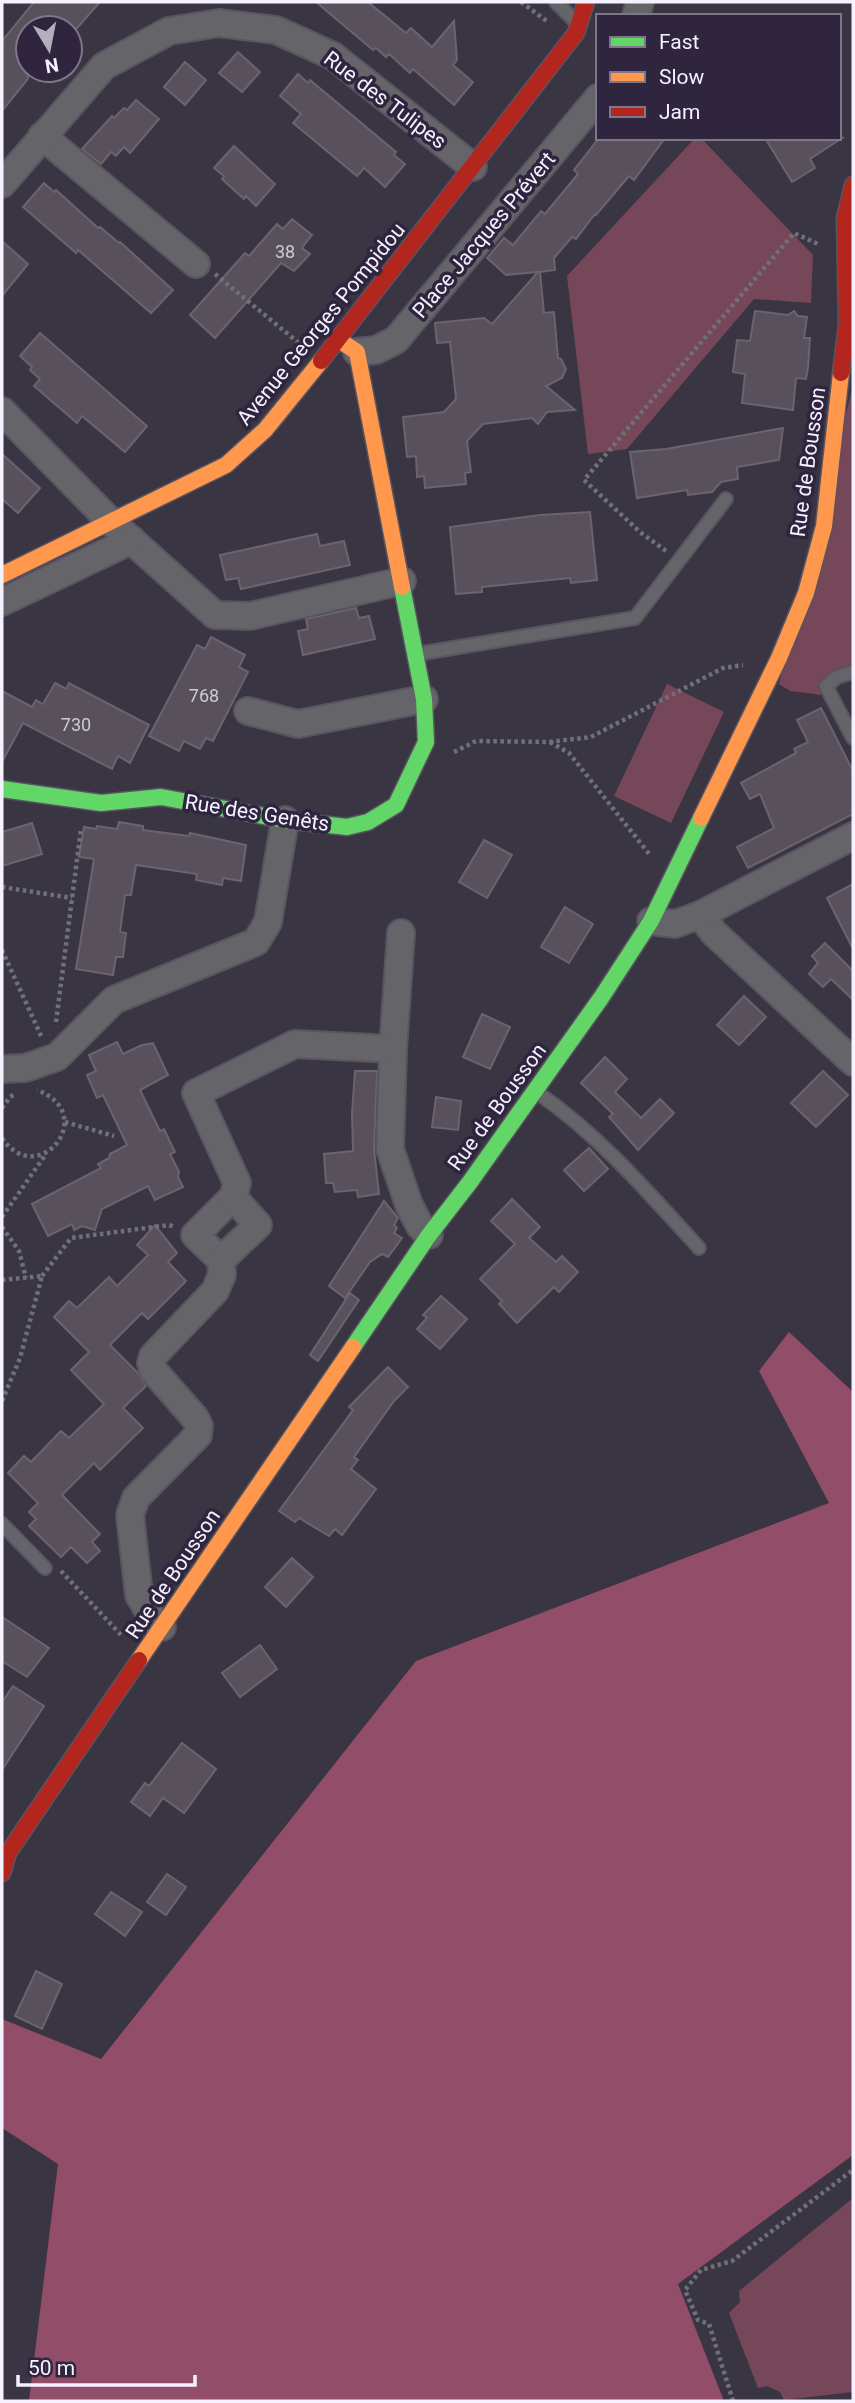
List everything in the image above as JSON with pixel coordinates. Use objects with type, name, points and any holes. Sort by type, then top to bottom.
[{"type":"street","name":"Avenue Georges Pompidou","points":[[2,575],[226,465],[265,430],[321,361],[348,346],[473,167],[584,34],[586,2]]},
{"type":"street","name":"Rue des Tulipes","points":[[2,184],[104,66],[169,32],[219,23],[276,30],[333,56],[473,167]]},
{"type":"street","name":"Place Jacques Prévert","points":[[348,346],[376,350],[396,340],[596,99]]},
{"type":"street","points":[[42,136],[196,264]]},
{"type":"street","name":"Rue de Bousson","points":[[2,1874],[8,1853],[429,1235],[601,998],[651,921],[779,658],[806,593],[824,526],[850,289],[845,218],[853,185]]},
{"type":"street","name":"Rue des Genêts","points":[[2,789],[101,803],[161,797],[285,820],[347,827],[368,822],[396,805],[426,742],[424,699],[402,581],[348,346]]},
{"type":"street","points":[[2,411],[110,521],[215,615],[250,616],[402,581]]},
{"type":"street","points":[[2,602],[132,540]]},
{"type":"street","points":[[248,711],[298,724],[424,699]]},
{"type":"street","points":[[2,1069],[25,1068],[57,1057],[114,1000],[256,942],[268,922],[285,820]]},
{"type":"street","points":[[651,921],[675,924],[700,915],[853,836]]},
{"type":"street","points":[[700,915],[714,933],[853,1062]]},
{"type":"street","points":[[401,933],[390,1149],[409,1205],[420,1226],[429,1235]]},
{"type":"street","points":[[162,1627],[152,1619],[139,1595],[130,1515],[135,1498],[198,1435],[199,1426],[150,1363],[153,1356],[215,1291],[222,1275],[221,1260],[195,1235],[233,1197],[237,1183],[196,1093],[295,1044],[393,1049]]},
{"type":"street","points":[[221,1260],[258,1226],[233,1197]]},
{"type":"lane","points":[[555,2],[584,34]]},
{"type":"lane","points":[[416,654],[635,618],[726,499]]},
{"type":"lane","points":[[853,673],[837,677],[826,686],[853,738]]},
{"type":"lane","points":[[535,1090],[571,1115],[615,1156],[699,1248]]},
{"type":"lane","points":[[2,1524],[45,1568]]},
{"type":"path","points":[[679,560],[640,532],[584,480],[794,233],[822,246],[846,250]]},
{"type":"path","points":[[196,264],[208,269],[321,361]]},
{"type":"path","points":[[414,768],[437,761],[476,741],[549,742],[591,737],[723,668],[779,658]]},
{"type":"path","points":[[549,742],[569,753],[669,880]]},
{"type":"path","points":[[52,1059],[85,800]]},
{"type":"path","points":[[2,887],[72,898]]},
{"type":"path","points":[[2,950],[52,1059]]},
{"type":"path","points":[[2,1217],[47,1153],[58,1144],[64,1132],[59,1105],[49,1095],[36,1090]]},
{"type":"path","points":[[2,1108],[10,1097],[22,1091]]},
{"type":"path","points":[[64,1122],[114,1136]]},
{"type":"path","points":[[2,1138],[8,1147],[19,1155],[33,1157],[47,1153]]},
{"type":"path","points":[[2,1401],[20,1358],[42,1276],[71,1238],[169,1225],[195,1235]]},
{"type":"path","points":[[2,1227],[19,1251],[26,1278]]},
{"type":"path","points":[[2,1280],[42,1276]]},
{"type":"path","points":[[45,1568],[56,1565],[142,1657]]},
{"type":"path","points":[[733,2401],[709,2324],[698,2320],[685,2290],[701,2270],[732,2260],[853,2170]]},
{"type":"shaded area","points":[[693,140],[703,140],[813,255],[811,303],[754,299],[627,449],[588,454],[567,276]]},
{"type":"shaded area","points":[[853,386],[853,664],[824,678],[818,687],[822,695],[790,691],[779,684]]},
{"type":"shaded area","points":[[667,684],[724,712],[671,823],[614,796]]},
{"type":"shaded area","points":[[789,1332],[853,1392],[853,2155],[678,2284],[724,2401],[29,2401],[58,2164],[2,2128],[2,2019],[101,2059],[416,1661],[829,1503],[759,1371]]},
{"type":"shaded area","points":[[853,2198],[853,2392],[784,2400],[780,2392],[767,2386],[758,2388],[729,2313],[740,2302],[739,2291]]},
{"type":"building","points":[[34,2],[100,2],[84,20],[84,14],[24,14]]},
{"type":"building","points":[[316,2],[368,2],[406,33],[411,28],[432,47],[454,21],[457,60],[453,65],[473,82],[454,105],[413,69],[410,73],[389,54],[386,57],[376,48],[373,50]]},
{"type":"building","points":[[14,26],[14,84],[24,84],[2,111],[2,41]]},
{"type":"building","points":[[238,52],[260,72],[242,92],[219,73]]},
{"type":"building","points":[[185,62],[206,80],[185,105],[164,87]]},
{"type":"building","points":[[298,74],[308,83],[310,80],[396,152],[394,155],[405,164],[385,187],[364,168],[357,176],[293,123],[301,114],[280,96]]},
{"type":"building","points":[[136,100],[159,119],[130,153],[124,147],[116,156],[111,152],[101,164],[82,149],[112,116],[114,118],[124,108],[127,110]]},
{"type":"building","points":[[597,140],[664,140],[634,180],[629,176],[576,239],[572,237],[554,258],[555,270],[540,272],[544,313],[554,312],[558,358],[566,369],[562,378],[546,386],[575,410],[547,412],[538,424],[532,418],[483,424],[467,441],[471,472],[465,473],[466,484],[425,488],[424,476],[417,477],[416,456],[407,457],[403,417],[444,412],[456,399],[450,342],[437,343],[435,323],[484,318],[492,324],[538,272],[506,275],[487,258],[504,238],[513,245],[541,211],[545,214],[578,174],[574,170]]},
{"type":"building","points":[[766,140],[839,140],[810,159],[815,168],[792,182]]},
{"type":"building","points":[[234,146],[275,184],[256,206],[246,196],[244,199],[234,190],[214,168]]},
{"type":"building","points":[[44,183],[54,192],[56,190],[98,228],[120,242],[173,290],[151,313],[23,207]]},
{"type":"building","points":[[292,219],[312,235],[302,248],[310,254],[294,271],[281,263],[215,338],[190,315],[245,253],[249,256],[277,224],[283,229]]},
{"type":"building","points":[[2,241],[28,264],[2,296]]},
{"type":"building","points":[[755,311],[788,315],[794,311],[798,316],[807,317],[804,338],[810,338],[808,368],[806,379],[796,378],[793,410],[742,403],[745,374],[733,372],[737,340],[750,341]]},
{"type":"building","points":[[40,333],[147,426],[125,452],[82,416],[77,423],[34,386],[40,379],[20,356]]},
{"type":"building","points":[[783,428],[779,460],[737,467],[738,479],[721,482],[712,492],[688,495],[687,490],[637,498],[630,452],[666,449]]},
{"type":"building","points":[[2,454],[40,488],[18,513],[2,499]]},
{"type":"building","points":[[590,512],[597,580],[571,583],[570,578],[482,587],[482,592],[456,594],[450,527],[540,515]]},
{"type":"building","points":[[317,534],[320,546],[344,541],[350,565],[241,589],[238,578],[226,580],[220,555]]},
{"type":"building","points":[[356,608],[359,618],[369,616],[375,639],[303,655],[298,631],[308,629],[306,619]]},
{"type":"building","points":[[211,637],[245,655],[239,667],[248,672],[213,741],[206,738],[200,749],[184,741],[179,751],[149,736],[197,645],[205,649]]},
{"type":"building","points":[[55,683],[66,689],[69,683],[149,725],[130,763],[118,756],[112,769],[23,723],[2,762],[2,691],[32,707],[36,700],[43,704]]},
{"type":"building","points":[[821,708],[853,771],[853,814],[748,868],[737,847],[774,828],[760,794],[750,799],[741,783],[796,753],[794,749],[808,742],[797,720]]},
{"type":"building","points":[[119,822],[143,826],[143,830],[189,836],[190,833],[246,845],[241,881],[223,878],[222,885],[196,880],[197,874],[136,865],[131,895],[125,895],[120,932],[126,933],[123,957],[116,957],[113,975],[76,969],[94,859],[79,857],[84,827],[117,829]]},
{"type":"building","points":[[32,823],[42,854],[2,866],[2,832]]},
{"type":"building","points":[[484,840],[512,855],[487,898],[459,882]]},
{"type":"building","points":[[853,884],[853,949],[827,898]]},
{"type":"building","points":[[565,907],[593,924],[569,963],[541,947]]},
{"type":"building","points":[[825,943],[853,971],[853,1000],[831,979],[823,987],[809,974],[818,963],[812,956]]},
{"type":"building","points":[[744,996],[766,1017],[739,1045],[717,1025]]},
{"type":"building","points":[[482,1014],[510,1027],[490,1069],[463,1057]]},
{"type":"building","points":[[117,1042],[123,1054],[153,1043],[168,1075],[140,1090],[160,1131],[164,1129],[175,1152],[170,1154],[183,1187],[155,1200],[148,1186],[102,1209],[95,1230],[82,1226],[74,1230],[72,1224],[48,1236],[32,1204],[101,1168],[98,1164],[127,1145],[103,1095],[97,1098],[87,1075],[96,1071],[89,1055]]},
{"type":"building","points":[[605,1057],[627,1079],[615,1092],[641,1118],[660,1099],[674,1113],[638,1150],[609,1117],[613,1114],[581,1083]]},
{"type":"building","points":[[355,1071],[377,1071],[374,1149],[379,1194],[358,1197],[357,1190],[335,1192],[333,1183],[326,1183],[324,1154],[353,1151]]},
{"type":"building","points":[[823,1071],[848,1095],[816,1127],[791,1103]]},
{"type":"building","points":[[436,1097],[461,1101],[458,1130],[432,1127]]},
{"type":"building","points":[[589,1148],[608,1169],[584,1191],[564,1170]]},
{"type":"building","points":[[512,1199],[540,1227],[529,1238],[556,1262],[562,1256],[578,1272],[559,1292],[554,1287],[517,1323],[499,1304],[502,1301],[480,1279],[515,1244],[491,1221]]},
{"type":"building","points":[[384,1201],[398,1218],[394,1233],[402,1238],[388,1257],[382,1254],[370,1262],[345,1298],[329,1286]]},
{"type":"building","points":[[155,1225],[177,1253],[168,1262],[186,1281],[148,1319],[142,1313],[110,1345],[138,1373],[146,1386],[123,1408],[143,1428],[100,1470],[94,1463],[62,1495],[100,1534],[92,1542],[100,1551],[87,1563],[71,1547],[61,1557],[29,1526],[36,1519],[29,1512],[38,1503],[8,1473],[24,1456],[31,1462],[61,1431],[69,1438],[104,1404],[71,1370],[89,1352],[54,1317],[69,1301],[77,1308],[109,1277],[117,1286],[148,1255],[137,1245]]},
{"type":"building","points":[[350,1293],[359,1300],[318,1361],[310,1355]]},
{"type":"building","points":[[441,1296],[467,1319],[440,1349],[417,1329],[427,1318],[423,1315]]},
{"type":"building","points":[[388,1367],[408,1387],[394,1401],[354,1457],[358,1460],[351,1469],[376,1489],[342,1535],[335,1529],[329,1536],[299,1518],[295,1522],[279,1511],[353,1410],[349,1407]]},
{"type":"building","points":[[292,1558],[313,1577],[286,1607],[265,1587]]},
{"type":"building","points":[[2,1617],[49,1648],[27,1677],[2,1661]]},
{"type":"building","points":[[260,1645],[277,1669],[240,1697],[222,1673]]},
{"type":"building","points":[[13,1686],[44,1706],[2,1770],[2,1702]]},
{"type":"building","points":[[182,1743],[216,1769],[184,1813],[163,1798],[150,1816],[131,1802],[145,1783],[149,1786]]},
{"type":"building","points":[[167,1874],[186,1887],[166,1915],[147,1902]]},
{"type":"building","points":[[111,1892],[142,1912],[125,1936],[95,1914]]},
{"type":"building","points":[[36,1971],[62,1984],[42,2029],[15,2016]]},
{"type":"traffic: fast","points":[[2,789],[101,803],[161,797],[285,820],[347,827],[368,822],[396,805],[426,742],[424,699],[402,587]]},
{"type":"traffic: fast","points":[[353,1347],[429,1235],[601,998],[651,921],[701,818]]},
{"type":"traffic: slow","points":[[339,340],[357,352],[402,587]]},
{"type":"traffic: slow","points":[[2,575],[226,465],[265,430],[321,361]]},
{"type":"traffic: slow","points":[[701,818],[779,658],[806,593],[824,526],[841,373]]},
{"type":"traffic: slow","points":[[139,1660],[353,1347]]},
{"type":"traffic: jam","points":[[321,361],[576,33],[586,2]]},
{"type":"traffic: jam","points":[[841,373],[847,324],[845,218],[853,185]]},
{"type":"traffic: jam","points":[[2,1873],[8,1853],[139,1660]]}]
